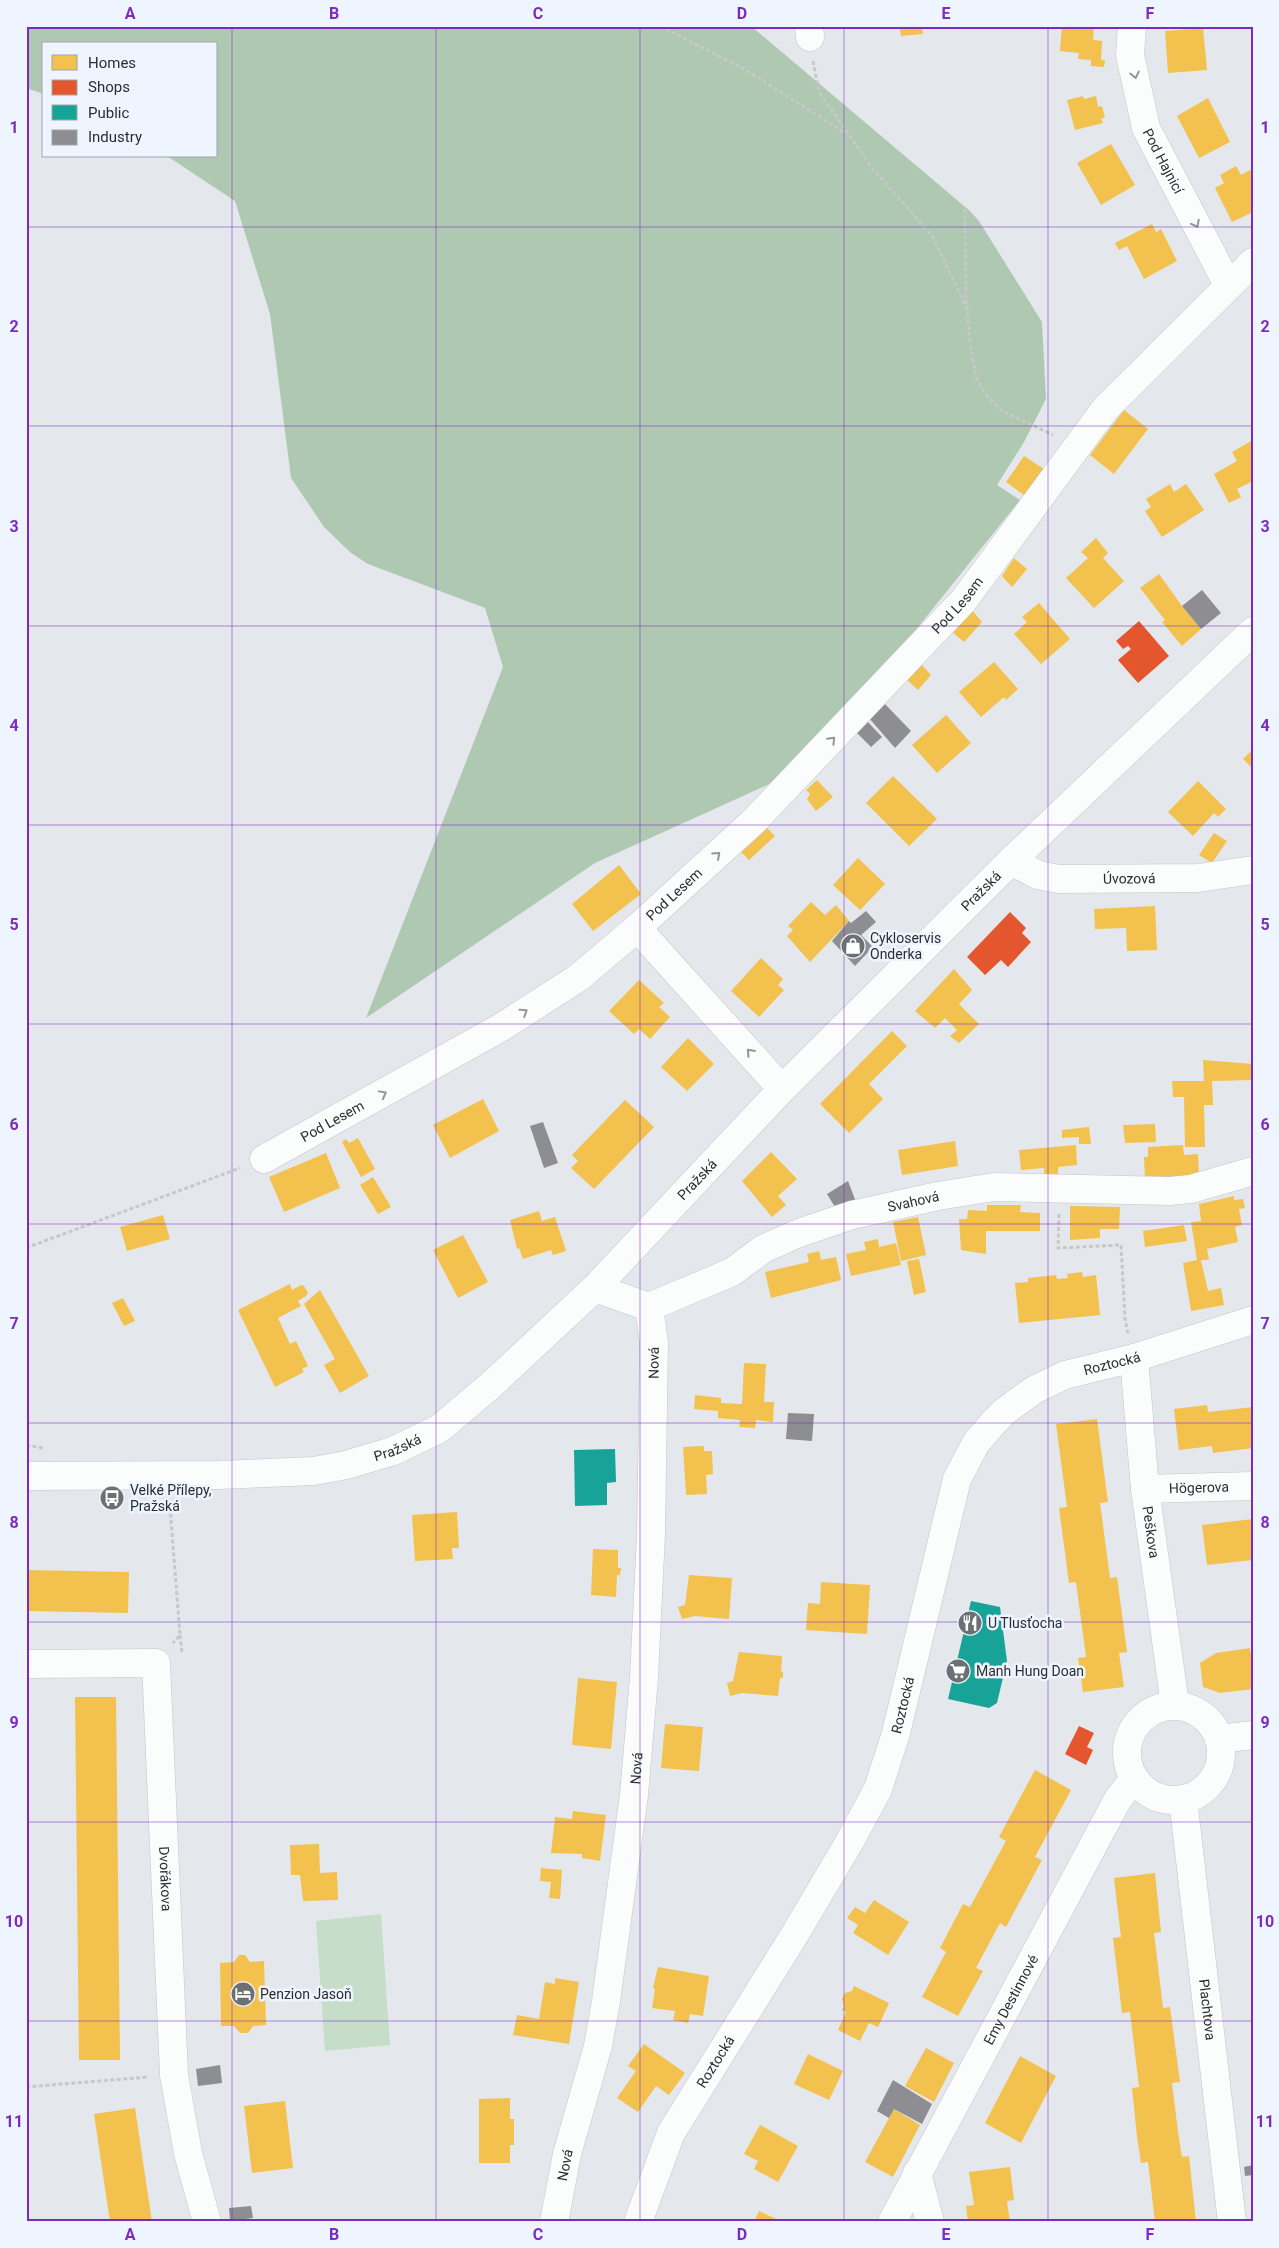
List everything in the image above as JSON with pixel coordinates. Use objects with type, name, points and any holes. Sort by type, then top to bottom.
[{"type":"street","name":"Pod Hajnicí","points":[[1132,26],[1130,55],[1146,128],[1228,285]]},
{"type":"street","name":"Pod Lesem","points":[[264,1159],[500,1028],[578,978],[637,928],[756,820],[964,600],[1105,410],[1253,262]]},
{"type":"street","name":"Pražská","points":[[26,1476],[218,1475],[293,1472],[346,1464],[393,1451],[439,1429],[491,1385],[595,1288],[782,1089],[1011,861],[1253,631]]},
{"type":"street","name":"Úvozová","points":[[1011,861],[1038,874],[1059,880],[1198,878],[1253,870]]},
{"type":"street","name":"Pod Lesem","points":[[637,928],[782,1089]]},
{"type":"street","name":"Svahová","points":[[649,1307],[732,1272],[763,1249],[852,1215],[972,1189],[994,1187],[1170,1191],[1191,1189],[1253,1171]]},
{"type":"street","points":[[595,1288],[649,1307]]},
{"type":"street","name":"Nová","points":[[554,2222],[560,2180],[601,2028],[634,1795],[644,1678],[651,1534],[654,1343],[649,1307]]},
{"type":"street","name":"Roztocká","points":[[638,2222],[671,2133],[795,1934],[850,1841],[878,1789],[896,1734],[958,1479],[976,1443],[1005,1411],[1034,1390],[1065,1375],[1134,1358],[1253,1320]]},
{"type":"street","name":"Peškova","points":[[1134,1358],[1145,1489],[1175,1705]]},
{"type":"street","name":"Högerova","points":[[1145,1489],[1253,1486]]},
{"type":"street","points":[[26,1664],[156,1663]]},
{"type":"street","name":"Dvořákova","points":[[156,1663],[174,2075],[188,2153],[207,2222]]},
{"type":"street","points":[[1175,1705],[1199,1713],[1212,1724],[1219,1739],[1221,1756],[1218,1771],[1209,1784],[1198,1794],[1183,1799],[1168,1800],[1153,1796],[1134,1779],[1130,1771],[1126,1754],[1129,1736],[1138,1721],[1151,1711],[1175,1705]]},
{"type":"street","points":[[1219,1739],[1253,1736]]},
{"type":"street","name":"Emy Destinnové","points":[[892,2222],[1118,1799],[1134,1779]]},
{"type":"street","name":"Plachtova","points":[[1183,1799],[1232,2222]]},
{"type":"street","points":[[917,2173],[930,2222]]},
{"type":"path","points":[[660,26],[746,70],[848,134]]},
{"type":"path","points":[[809,31],[818,92],[872,169],[933,237],[967,310]]},
{"type":"path","points":[[966,209],[967,310],[976,377],[986,395],[1002,411],[1055,436],[1076,450]]},
{"type":"path","points":[[26,1248],[264,1159]]},
{"type":"path","points":[[1059,1188],[1058,1248],[1120,1245],[1125,1319]]},
{"type":"path","points":[[144,1508],[170,1507],[180,1625],[180,1635],[156,1663]]},
{"type":"path","points":[[26,2087],[174,2075]]},
{"type":"green space","points":[[26,26],[751,26],[970,211],[979,221],[1042,322],[1046,399],[1024,442],[997,485],[1020,500],[805,768],[595,863],[366,1018],[503,667],[485,608],[368,564],[351,553],[324,527],[291,478],[270,314],[235,201],[170,158],[218,158],[218,42],[42,42],[42,93],[26,88]]},
{"type":"green space","points":[[381,1914],[390,2045],[325,2051],[316,1921]]},
{"type":"building: Homes","points":[[897,26],[922,26],[923,34],[901,36],[900,29]]},
{"type":"building: Homes","points":[[1062,26],[1094,26],[1093,40],[1102,41],[1101,60],[1105,60],[1104,67],[1091,66],[1091,60],[1078,59],[1079,53],[1060,51]]},
{"type":"building: Homes","points":[[1203,28],[1207,70],[1168,73],[1165,31]]},
{"type":"building: Homes","points":[[1083,96],[1084,99],[1096,96],[1098,107],[1102,106],[1105,117],[1101,119],[1103,123],[1075,130],[1067,100]]},
{"type":"building: Homes","points":[[1208,98],[1230,142],[1199,158],[1177,116]]},
{"type":"building: Homes","points":[[1111,144],[1135,185],[1101,205],[1077,163]]},
{"type":"building: Homes","points":[[1236,166],[1241,175],[1250,170],[1253,176],[1253,212],[1232,222],[1215,188],[1224,183],[1220,175]]},
{"type":"building: Homes","points":[[1152,224],[1156,232],[1161,229],[1177,261],[1144,279],[1127,246],[1119,250],[1115,243]]},
{"type":"building: Homes","points":[[1124,410],[1148,429],[1114,474],[1090,455]]},
{"type":"building: Homes","points":[[1253,440],[1253,481],[1237,489],[1241,497],[1229,503],[1214,474],[1237,461],[1232,452]]},
{"type":"building: Homes","points":[[1024,456],[1047,471],[1028,498],[1006,482]]},
{"type":"building: Homes","points":[[1170,484],[1174,492],[1186,484],[1204,510],[1162,537],[1145,511],[1151,507],[1146,499]]},
{"type":"building: Homes","points":[[1096,538],[1108,553],[1103,558],[1124,581],[1094,608],[1066,578],[1088,558],[1081,552]]},
{"type":"building: Homes","points":[[1014,558],[1027,569],[1012,587],[1002,576]]},
{"type":"building: Homes","points":[[1159,574],[1201,629],[1182,646],[1162,622],[1165,620],[1140,588]]},
{"type":"building: Homes","points":[[1039,603],[1070,639],[1041,664],[1014,634],[1027,622],[1022,617]]},
{"type":"building: Homes","points":[[971,609],[982,622],[964,642],[951,631]]},
{"type":"building: Homes","points":[[994,662],[1018,689],[1006,700],[1004,697],[981,717],[959,692]]},
{"type":"building: Homes","points":[[921,664],[931,675],[918,690],[906,679]]},
{"type":"building: Homes","points":[[946,715],[971,743],[937,773],[912,745]]},
{"type":"building: Homes","points":[[1253,749],[1253,769],[1243,759]]},
{"type":"building: Homes","points":[[893,776],[937,819],[909,846],[866,803]]},
{"type":"building: Homes","points":[[817,780],[833,797],[816,811],[807,799],[810,794],[806,790]]},
{"type":"building: Homes","points":[[1198,781],[1226,809],[1218,817],[1214,813],[1193,836],[1168,812]]},
{"type":"building: Homes","points":[[765,826],[775,836],[749,860],[739,850]]},
{"type":"building: Homes","points":[[1214,833],[1227,841],[1212,863],[1199,855]]},
{"type":"building: Homes","points":[[858,858],[885,884],[860,910],[833,885]]},
{"type":"building: Homes","points":[[619,865],[641,894],[593,931],[572,904]]},
{"type":"building: Homes","points":[[811,902],[825,915],[836,905],[849,921],[810,962],[787,936],[793,930],[788,926]]},
{"type":"building: Homes","points":[[1155,906],[1157,950],[1127,951],[1126,928],[1095,929],[1094,909]]},
{"type":"building: Homes","points":[[761,958],[783,979],[778,985],[784,990],[759,1017],[731,991]]},
{"type":"building: Homes","points":[[954,969],[972,990],[959,1004],[979,1024],[959,1043],[950,1036],[957,1030],[945,1018],[935,1028],[915,1011]]},
{"type":"building: Homes","points":[[639,980],[664,1003],[659,1007],[670,1017],[650,1039],[639,1029],[634,1034],[609,1011]]},
{"type":"building: Homes","points":[[892,1031],[907,1046],[869,1084],[883,1099],[849,1133],[820,1104]]},
{"type":"building: Homes","points":[[688,1038],[714,1064],[687,1091],[661,1067]]},
{"type":"building: Homes","points":[[1203,1060],[1253,1064],[1253,1080],[1212,1081],[1213,1105],[1204,1105],[1205,1147],[1185,1147],[1184,1097],[1173,1097],[1172,1081],[1204,1081]]},
{"type":"building: Homes","points":[[483,1099],[499,1131],[450,1158],[433,1125]]},
{"type":"building: Homes","points":[[625,1100],[654,1127],[594,1189],[571,1168],[578,1161],[572,1155]]},
{"type":"building: Homes","points":[[1155,1124],[1156,1142],[1125,1143],[1123,1125]]},
{"type":"building: Homes","points":[[1089,1127],[1091,1144],[1079,1144],[1079,1137],[1062,1138],[1062,1130]]},
{"type":"building: Homes","points":[[358,1138],[375,1169],[361,1177],[342,1142],[346,1139],[349,1143]]},
{"type":"building: Homes","points":[[955,1141],[958,1166],[902,1175],[898,1150]]},
{"type":"building: Homes","points":[[1076,1145],[1077,1165],[1058,1167],[1058,1174],[1044,1174],[1044,1168],[1021,1170],[1019,1150]]},
{"type":"building: Homes","points":[[1183,1145],[1184,1155],[1198,1154],[1199,1177],[1145,1180],[1144,1157],[1148,1157],[1148,1147]]},
{"type":"building: Homes","points":[[771,1152],[797,1179],[778,1196],[786,1205],[772,1217],[742,1181]]},
{"type":"building: Homes","points":[[326,1153],[340,1188],[284,1212],[269,1177]]},
{"type":"building: Homes","points":[[373,1177],[391,1207],[378,1214],[360,1185]]},
{"type":"building: Homes","points":[[1234,1196],[1234,1200],[1243,1199],[1245,1208],[1239,1209],[1242,1225],[1235,1227],[1238,1242],[1207,1249],[1209,1260],[1201,1260],[1208,1291],[1221,1288],[1224,1305],[1191,1311],[1183,1263],[1197,1260],[1191,1222],[1201,1221],[1199,1204]]},
{"type":"building: Homes","points":[[987,1205],[1021,1205],[1020,1212],[1040,1213],[1040,1231],[986,1231],[986,1254],[961,1250],[959,1219],[967,1219],[968,1210],[987,1211]]},
{"type":"building: Homes","points":[[1070,1206],[1120,1207],[1119,1229],[1100,1229],[1100,1238],[1070,1240]]},
{"type":"building: Homes","points":[[539,1211],[542,1221],[555,1217],[566,1251],[553,1255],[551,1250],[523,1259],[519,1248],[517,1249],[510,1220]]},
{"type":"building: Homes","points":[[163,1215],[170,1239],[127,1251],[120,1227]]},
{"type":"building: Homes","points":[[918,1217],[926,1255],[901,1261],[893,1222]]},
{"type":"building: Homes","points":[[1184,1225],[1187,1241],[1145,1247],[1143,1231]]},
{"type":"building: Homes","points":[[463,1235],[488,1282],[458,1298],[433,1250]]},
{"type":"building: Homes","points":[[878,1239],[879,1247],[896,1243],[901,1265],[851,1276],[846,1254],[866,1250],[864,1242]]},
{"type":"building: Homes","points":[[819,1251],[821,1260],[836,1257],[841,1280],[771,1298],[765,1272],[809,1262],[807,1254]]},
{"type":"building: Homes","points":[[919,1259],[926,1292],[914,1295],[907,1261]]},
{"type":"building: Homes","points":[[1082,1272],[1083,1277],[1096,1275],[1100,1315],[1019,1323],[1015,1283],[1028,1282],[1028,1278],[1056,1275],[1057,1279],[1068,1278],[1067,1274]]},
{"type":"building: Homes","points":[[290,1284],[292,1290],[301,1285],[304,1286],[308,1293],[298,1301],[301,1306],[278,1318],[290,1344],[296,1341],[308,1366],[302,1369],[304,1372],[275,1387],[238,1310]]},
{"type":"building: Homes","points":[[320,1290],[369,1376],[340,1393],[324,1365],[335,1359],[304,1304]]},
{"type":"building: Homes","points":[[123,1298],[135,1321],[124,1326],[112,1303]]},
{"type":"building: Homes","points":[[744,1363],[766,1364],[764,1402],[774,1402],[773,1422],[756,1420],[755,1428],[739,1427],[740,1420],[718,1418],[718,1411],[694,1409],[695,1395],[721,1398],[721,1403],[742,1404]]},
{"type":"building: Homes","points":[[1207,1405],[1208,1412],[1253,1407],[1253,1448],[1213,1453],[1212,1446],[1179,1450],[1174,1409]]},
{"type":"building: Homes","points":[[1097,1419],[1108,1502],[1100,1503],[1110,1578],[1117,1577],[1127,1652],[1119,1653],[1124,1687],[1083,1692],[1078,1658],[1086,1657],[1076,1582],[1069,1583],[1059,1508],[1067,1507],[1056,1424]]},
{"type":"building: Homes","points":[[704,1446],[704,1451],[712,1451],[713,1474],[706,1475],[707,1494],[686,1495],[683,1447]]},
{"type":"building: Homes","points":[[457,1512],[459,1548],[452,1548],[453,1559],[415,1561],[412,1515]]},
{"type":"building: Homes","points":[[1253,1519],[1253,1560],[1207,1565],[1202,1525]]},
{"type":"building: Homes","points":[[593,1549],[618,1550],[618,1568],[621,1568],[620,1575],[617,1575],[616,1597],[591,1595]]},
{"type":"building: Homes","points":[[26,1570],[129,1572],[128,1613],[26,1611]]},
{"type":"building: Homes","points":[[689,1575],[732,1578],[729,1619],[695,1616],[682,1619],[678,1607],[685,1605]]},
{"type":"building: Homes","points":[[821,1582],[870,1585],[867,1634],[806,1630],[808,1603],[820,1604]]},
{"type":"building: Homes","points":[[1250,1648],[1250,1652],[1253,1652],[1253,1689],[1220,1693],[1203,1687],[1200,1663],[1216,1653]]},
{"type":"building: Homes","points":[[739,1652],[782,1656],[781,1672],[783,1672],[783,1678],[780,1678],[778,1696],[742,1693],[730,1696],[727,1683],[733,1681]]},
{"type":"building: Homes","points":[[578,1678],[617,1682],[611,1749],[572,1745]]},
{"type":"building: Homes","points":[[75,1697],[116,1697],[120,2060],[79,2060]]},
{"type":"building: Homes","points":[[665,1724],[703,1727],[699,1771],[661,1768]]},
{"type":"building: Homes","points":[[1035,1770],[1071,1790],[1035,1857],[1042,1860],[1006,1927],[1000,1923],[976,1968],[983,1971],[958,2016],[922,1997],[946,1952],[940,1948],[963,1904],[970,1907],[1006,1841],[999,1837]]},
{"type":"building: Homes","points":[[573,1811],[606,1815],[600,1861],[582,1858],[582,1854],[551,1853],[555,1817],[572,1819]]},
{"type":"building: Homes","points":[[319,1844],[320,1873],[337,1872],[338,1900],[303,1901],[300,1875],[291,1875],[290,1845]]},
{"type":"building: Homes","points":[[541,1868],[562,1870],[560,1899],[549,1898],[551,1882],[540,1881]]},
{"type":"building: Homes","points":[[1155,1873],[1161,1932],[1154,1933],[1163,2008],[1170,2007],[1180,2082],[1172,2083],[1182,2157],[1189,2156],[1196,2222],[1155,2222],[1148,2162],[1141,2163],[1137,2137],[1132,2088],[1139,2087],[1130,2012],[1122,2013],[1113,1938],[1121,1937],[1114,1878]]},
{"type":"building: Homes","points":[[874,1900],[909,1922],[888,1955],[853,1933],[858,1925],[847,1918],[855,1907],[865,1913]]},
{"type":"building: Homes","name":"Penzion Jasoň","points":[[239,1955],[245,1955],[250,1962],[264,1961],[266,2025],[253,2026],[248,2033],[240,2033],[234,2026],[221,2026],[220,1963],[234,1962]]},
{"type":"building: Homes","points":[[658,1967],[709,1976],[703,2016],[690,2014],[688,2023],[673,2020],[675,2011],[652,2008],[655,1989],[653,1988]]},
{"type":"building: Homes","points":[[555,1978],[579,1982],[569,2044],[513,2035],[517,2015],[539,2019],[545,1982],[555,1984]]},
{"type":"building: Homes","points":[[854,1986],[889,2003],[878,2027],[869,2023],[860,2041],[838,2030],[846,2012],[842,2010],[844,2006],[842,1999],[845,1993],[852,1991]]},
{"type":"building: Homes","points":[[644,2044],[685,2073],[669,2095],[656,2086],[638,2112],[617,2098],[636,2071],[628,2066]]},
{"type":"building: Homes","points":[[926,2048],[954,2063],[934,2102],[905,2086]]},
{"type":"building: Homes","points":[[808,2054],[843,2071],[829,2100],[794,2084]]},
{"type":"building: Homes","points":[[1020,2056],[1056,2076],[1021,2143],[985,2123]]},
{"type":"building: Homes","points":[[510,2098],[510,2119],[514,2119],[514,2145],[510,2145],[510,2163],[479,2163],[479,2099]]},
{"type":"building: Homes","points":[[285,2101],[293,2168],[252,2173],[244,2106]]},
{"type":"building: Homes","points":[[135,2108],[152,2222],[110,2222],[94,2114]]},
{"type":"building: Homes","points":[[894,2109],[920,2125],[893,2177],[865,2162]]},
{"type":"building: Homes","points":[[760,2125],[798,2146],[778,2182],[754,2169],[758,2161],[744,2154]]},
{"type":"building: Homes","points":[[1010,2167],[1014,2200],[1007,2201],[1010,2222],[968,2222],[966,2206],[974,2205],[969,2172]]},
{"type":"building: Homes","points":[[759,2211],[783,2222],[754,2222]]},
{"type":"building: Shops","points":[[1139,621],[1169,656],[1138,683],[1118,660],[1131,649],[1128,646],[1123,649],[1116,641]]},
{"type":"building: Shops","points":[[1010,912],[1026,928],[1022,933],[1031,942],[1008,967],[1001,960],[985,975],[967,957]]},
{"type":"building: Shops","points":[[1079,1726],[1094,1733],[1087,1747],[1093,1750],[1086,1765],[1065,1754]]},
{"type":"building: Public","points":[[615,1449],[616,1482],[607,1483],[607,1505],[575,1506],[574,1450]]},
{"type":"building: Public","points":[[971,1601],[1000,1607],[1007,1661],[997,1703],[989,1708],[948,1699]]},
{"type":"building: Industry","points":[[1202,590],[1221,613],[1201,629],[1182,606]]},
{"type":"building: Industry","points":[[883,702],[911,731],[895,748],[868,717]]},
{"type":"building: Industry","points":[[866,720],[882,737],[871,747],[857,733]]},
{"type":"building: Industry","points":[[866,911],[876,922],[861,935],[873,947],[855,966],[832,941],[849,921],[851,923]]},
{"type":"building: Industry","points":[[543,1122],[558,1163],[544,1168],[530,1126]]},
{"type":"building: Industry","points":[[848,1181],[856,1202],[835,1207],[827,1194]]},
{"type":"building: Industry","points":[[788,1413],[814,1414],[812,1441],[786,1439]]},
{"type":"building: Industry","points":[[220,2065],[222,2083],[198,2086],[196,2069]]},
{"type":"building: Industry","points":[[893,2080],[932,2104],[922,2124],[894,2109],[889,2118],[877,2111]]},
{"type":"building: Industry","points":[[1253,2165],[1253,2175],[1245,2176],[1244,2167]]},
{"type":"building: Industry","points":[[251,2206],[253,2218],[230,2221],[229,2208]]},
{"type":"place","name":"Cykloservis Onderka","points":[[853,946]]},
{"type":"place","name":"Velké Přílepy, Pražská","points":[[112,1498]]},
{"type":"place","name":"U Tlusťocha","points":[[970,1623]]},
{"type":"place","name":"Manh Hung Doan","points":[[958,1671]]},
{"type":"place","name":"Penzion Jasoň","points":[[243,1994]]}]
